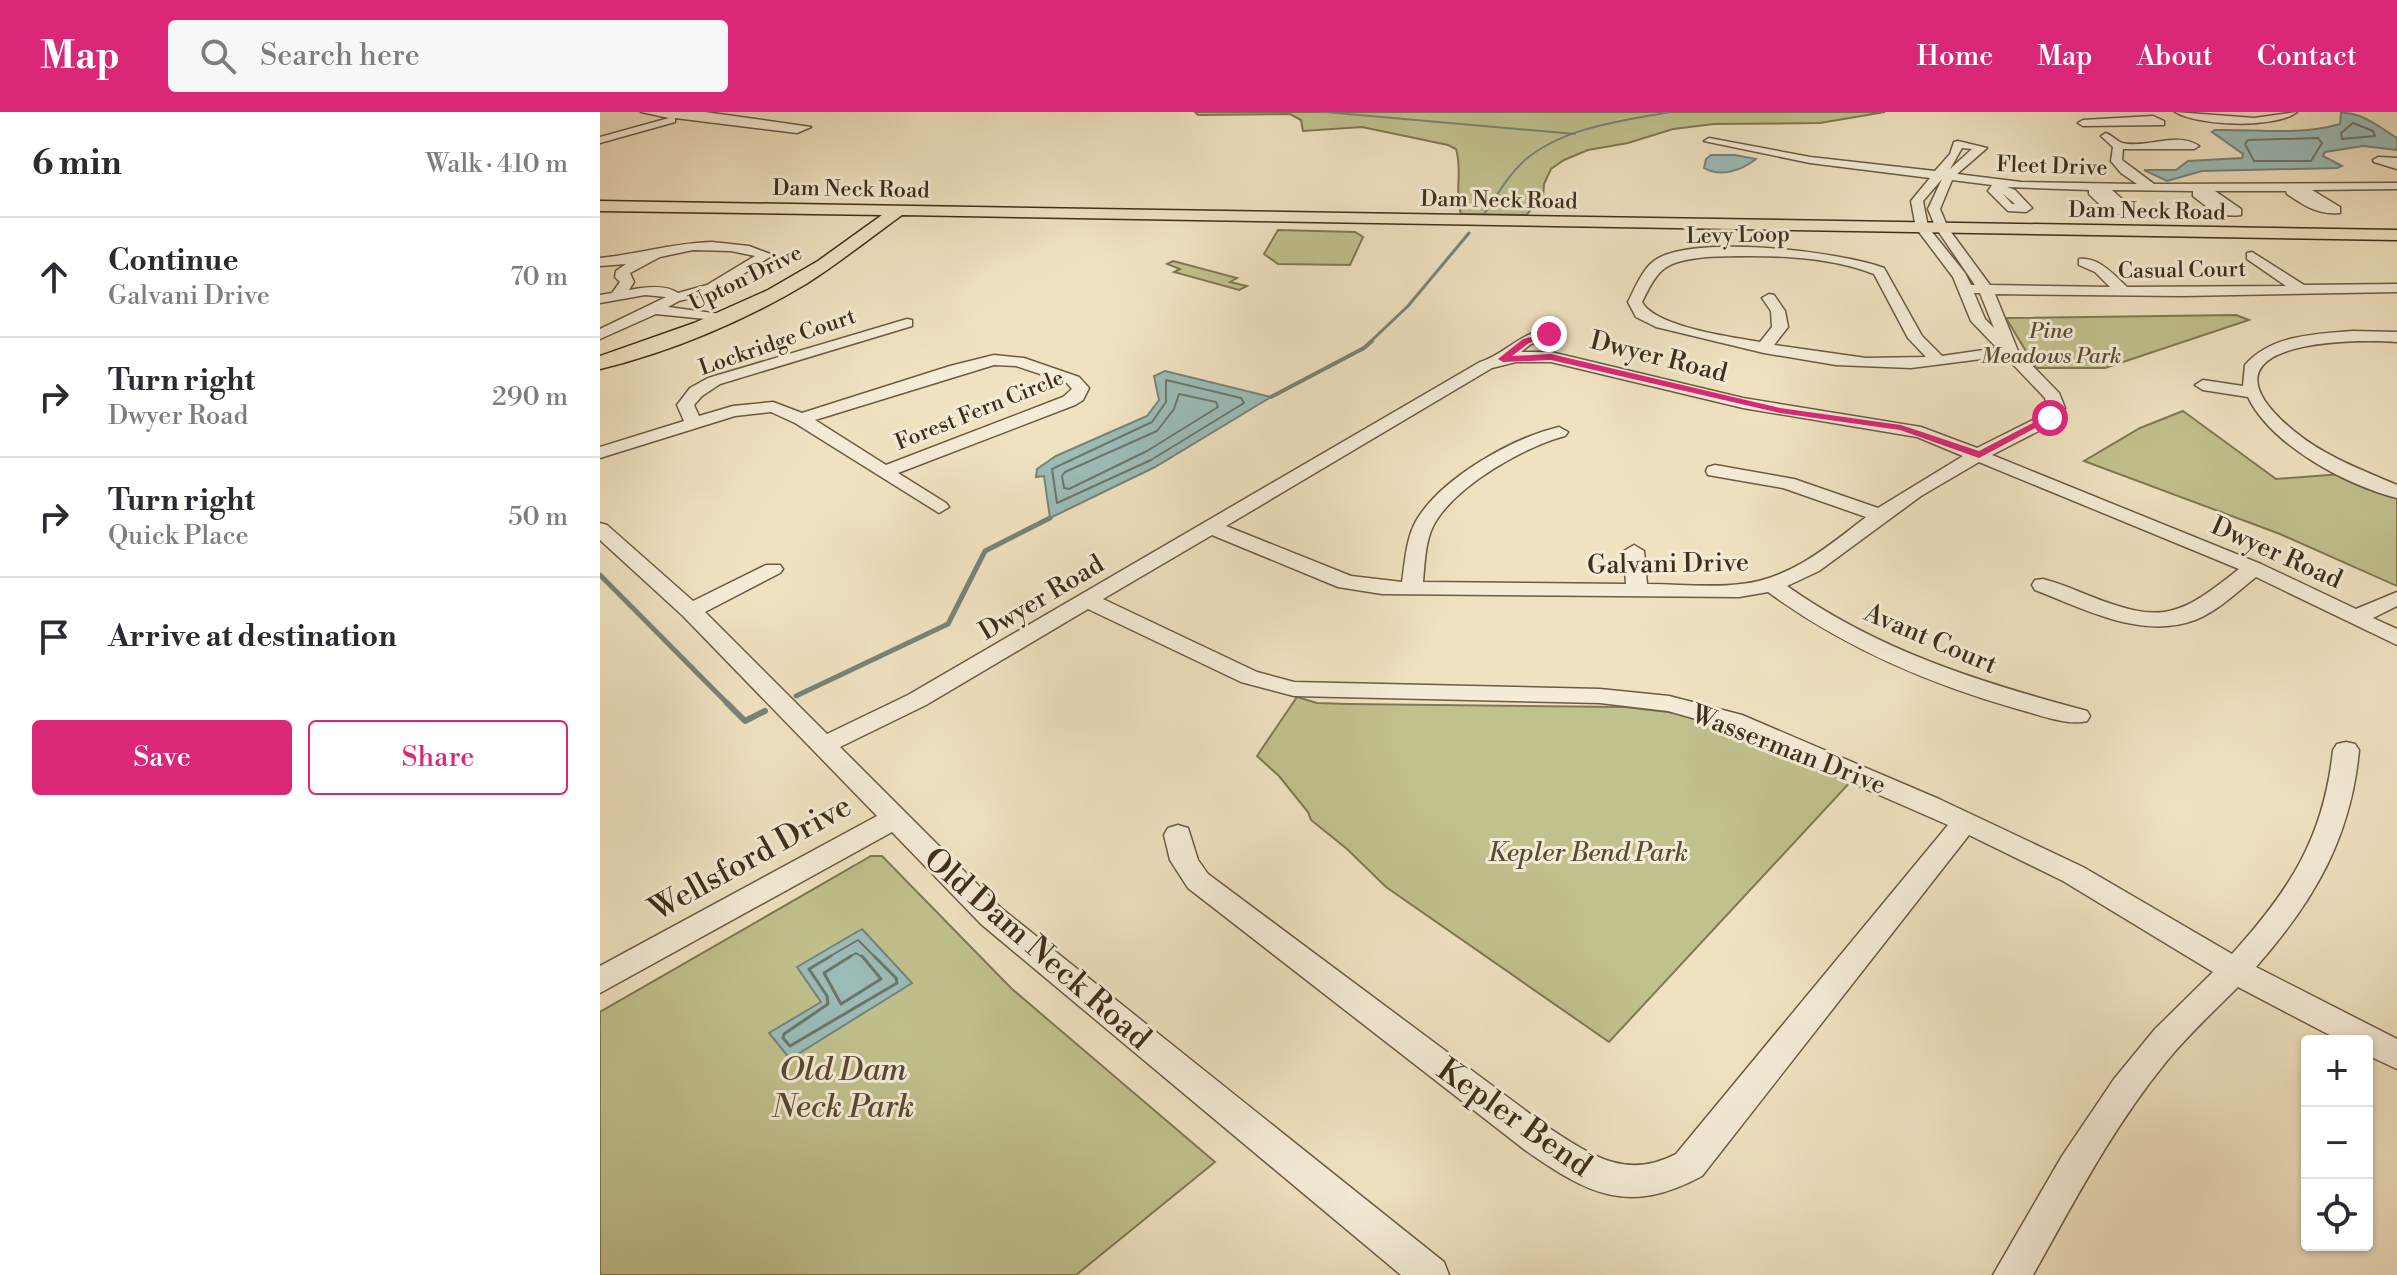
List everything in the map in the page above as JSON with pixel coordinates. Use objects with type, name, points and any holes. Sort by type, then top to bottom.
[{"type":"main road","name":"Dam Neck Road","points":[[600,206],[894,214],[2397,238]]},
{"type":"main road","name":"Dam Neck Road","points":[[600,213],[894,214]]},
{"type":"main road","name":"Upton Drive","points":[[600,363],[720,318],[796,282],[894,214]]},
{"type":"street","points":[[600,140],[681,115],[695,114],[806,127],[797,130],[681,115],[646,112]]},
{"type":"street","points":[[2180,112],[2254,120],[2290,113]]},
{"type":"street","points":[[2273,112],[2290,113]]},
{"type":"street","points":[[2083,117],[2099,122]]},
{"type":"street","points":[[2083,117],[2125,146],[2118,164],[2153,188]]},
{"type":"street","name":"Fleet Drive","points":[[1709,141],[1785,156],[1998,185],[2394,189]]},
{"type":"street","points":[[1934,231],[1934,209],[1942,177]]},
{"type":"street","points":[[1934,231],[1917,201],[1942,177]]},
{"type":"street","name":"Galvani Drive","points":[[1210,527],[1346,582],[1382,588],[1739,591],[1773,586],[1798,577],[1911,494],[2050,418],[2056,408],[2053,397],[2011,350],[1982,326],[1967,289],[1934,231]]},
{"type":"street","name":"Galvani Drive","points":[[1934,231],[1986,290],[2011,350]]},
{"type":"street","points":[[600,262],[716,246],[734,246],[766,255],[708,290],[665,304],[600,334]]},
{"type":"street","name":"Levy Loop","points":[[1938,361],[1916,338],[1879,271],[1845,259],[1819,256],[1682,256],[1659,264],[1637,298],[1637,310],[1652,321],[1764,348],[1848,362],[1894,364],[1938,361],[2011,350]]},
{"type":"street","points":[[2252,256],[2301,290]]},
{"type":"street","points":[[600,272],[622,274],[646,258]]},
{"type":"street","points":[[2084,262],[2100,269],[2124,292]]},
{"type":"street","points":[[617,296],[627,282],[622,274]]},
{"type":"street","name":"Casual Court","points":[[1967,289],[2124,292],[2397,288]]},
{"type":"street","points":[[600,299],[659,291],[671,293],[665,304]]},
{"type":"street","points":[[1764,348],[1780,327],[1778,311],[1769,298]]},
{"type":"street","points":[[665,304],[720,318]]},
{"type":"street","name":"Lockridge Court","points":[[694,423],[685,405],[696,392],[714,381],[907,323]]},
{"type":"street","points":[[1503,359],[1526,341],[1549,334]]},
{"type":"street","points":[[2397,337],[2334,335],[2289,343],[2257,363],[2249,380],[2251,392],[2273,421],[2308,448],[2347,471],[2397,492]]},
{"type":"street","name":"Dwyer Road","points":[[822,746],[917,700],[1486,365],[1503,359],[1551,357],[1755,406],[1901,428],[1979,455],[2254,568],[2397,638]]},
{"type":"street","name":"Forest Fern Circle","points":[[801,419],[956,369],[994,360],[1018,361],[1073,380],[1081,388],[1077,396],[1069,401],[884,472]]},
{"type":"street","points":[[2203,385],[2251,392]]},
{"type":"street","points":[[600,453],[754,407],[780,408],[939,507]]},
{"type":"street","points":[[1411,589],[1420,533],[1435,509],[1486,469],[1534,440],[1559,432]]},
{"type":"street","points":[[1715,471],[1744,473],[1787,483],[1881,516]]},
{"type":"street","name":"Old Dam Neck Road","points":[[600,529],[691,611],[991,916],[1430,1275]]},
{"type":"street","points":[[1634,551],[1637,591]]},
{"type":"street","points":[[2043,585],[2125,614],[2172,620],[2198,610],[2254,568]]},
{"type":"street","points":[[691,611],[773,569]]},
{"type":"street","name":"Avant Court","points":[[1773,586],[1846,634],[1931,674],[2016,703],[2078,716]]},
{"type":"street","points":[[2357,617],[2397,598]]},
{"type":"street","name":"Wasserman Drive","points":[[1087,600],[1249,677],[1294,689],[1600,696],[1698,710],[1800,748],[2073,874],[2234,970],[2397,1055]]},
{"type":"street","points":[[2012,1275],[2097,1128],[2146,1063],[2196,1006],[2266,935],[2298,889],[2321,848],[2337,809],[2346,750]]},
{"type":"street","name":"Wellsford Drive","points":[[600,981],[893,819]]},
{"type":"street","name":"Kepler Bend","points":[[1178,835],[1180,852],[1198,881],[1537,1139],[1567,1160],[1607,1179],[1629,1184],[1651,1183],[1672,1177],[1689,1165],[1965,822]]},
{"type":"green space","points":[[1195,112],[1885,112],[1820,123],[1714,124],[1673,129],[1628,143],[1588,150],[1551,169],[1544,184],[1543,198],[1526,215],[1461,214],[1458,157],[1456,149],[1448,145],[1362,127],[1303,131],[1301,120],[1290,114],[1198,115]]},
{"type":"green space","points":[[1278,230],[1355,232],[1363,237],[1350,265],[1278,264],[1264,254]]},
{"type":"green space","points":[[1173,261],[1237,278],[1230,282],[1247,286],[1239,290],[1174,272],[1180,269],[1167,264]]},
{"type":"green space","name":"Pine Meadows Park","points":[[2236,315],[2249,320],[2105,368],[2036,368],[2006,318]]},
{"type":"green space","name":"Pine Meadows Park","points":[[2183,411],[2276,479],[2342,474],[2397,497],[2397,586],[2280,534],[2084,461],[2140,428]]},
{"type":"green space","name":"Kepler Bend Park","points":[[1297,697],[1317,703],[1625,707],[1685,714],[1733,728],[1855,777],[1609,1042],[1386,887],[1311,820],[1279,776],[1257,756]]},
{"type":"green space","name":"Old Dam Neck Park","points":[[871,856],[882,856],[1012,989],[1215,1162],[1076,1275],[600,1275],[600,1012]]},
{"type":"water","points":[[2341,113],[2349,113],[2378,125],[2397,138],[2397,150],[2363,146],[2325,152],[2323,156],[2342,166],[2337,168],[2202,171],[2167,181],[2144,170],[2176,170],[2188,161],[2242,158],[2243,154],[2212,132],[2215,130],[2324,128],[2340,124]]},
{"type":"water","points":[[1711,155],[1756,159],[1738,169],[1717,172],[1704,168],[1706,159]]},
{"type":"water","points":[[1165,371],[1271,397],[1155,467],[1050,518],[1044,476],[1036,477],[1037,469],[1056,456],[1147,416],[1159,400],[1154,376]]},
{"type":"water","points":[[862,929],[912,983],[790,1059],[769,1033],[821,1002],[797,967]]},
{"type":"waterway","points":[[1325,112],[1573,134]]},
{"type":"waterway","points":[[1573,134],[1613,122],[1670,112]]},
{"type":"waterway","points":[[1484,214],[1525,160],[1540,149],[1573,134]]},
{"type":"waterway","points":[[1369,343],[1408,306],[1469,233]]},
{"type":"waterway","points":[[1271,397],[1372,341]]},
{"type":"waterway","points":[[796,696],[948,624],[985,551],[1050,518]]},
{"type":"waterway","points":[[600,575],[729,705]]},
{"type":"waterway","points":[[729,705],[745,721],[765,711]]},
{"type":"route","points":[[1549,334],[1526,341],[1503,359],[1551,357],[1743,403],[1921,432],[1979,455],[2050,418]]}]
